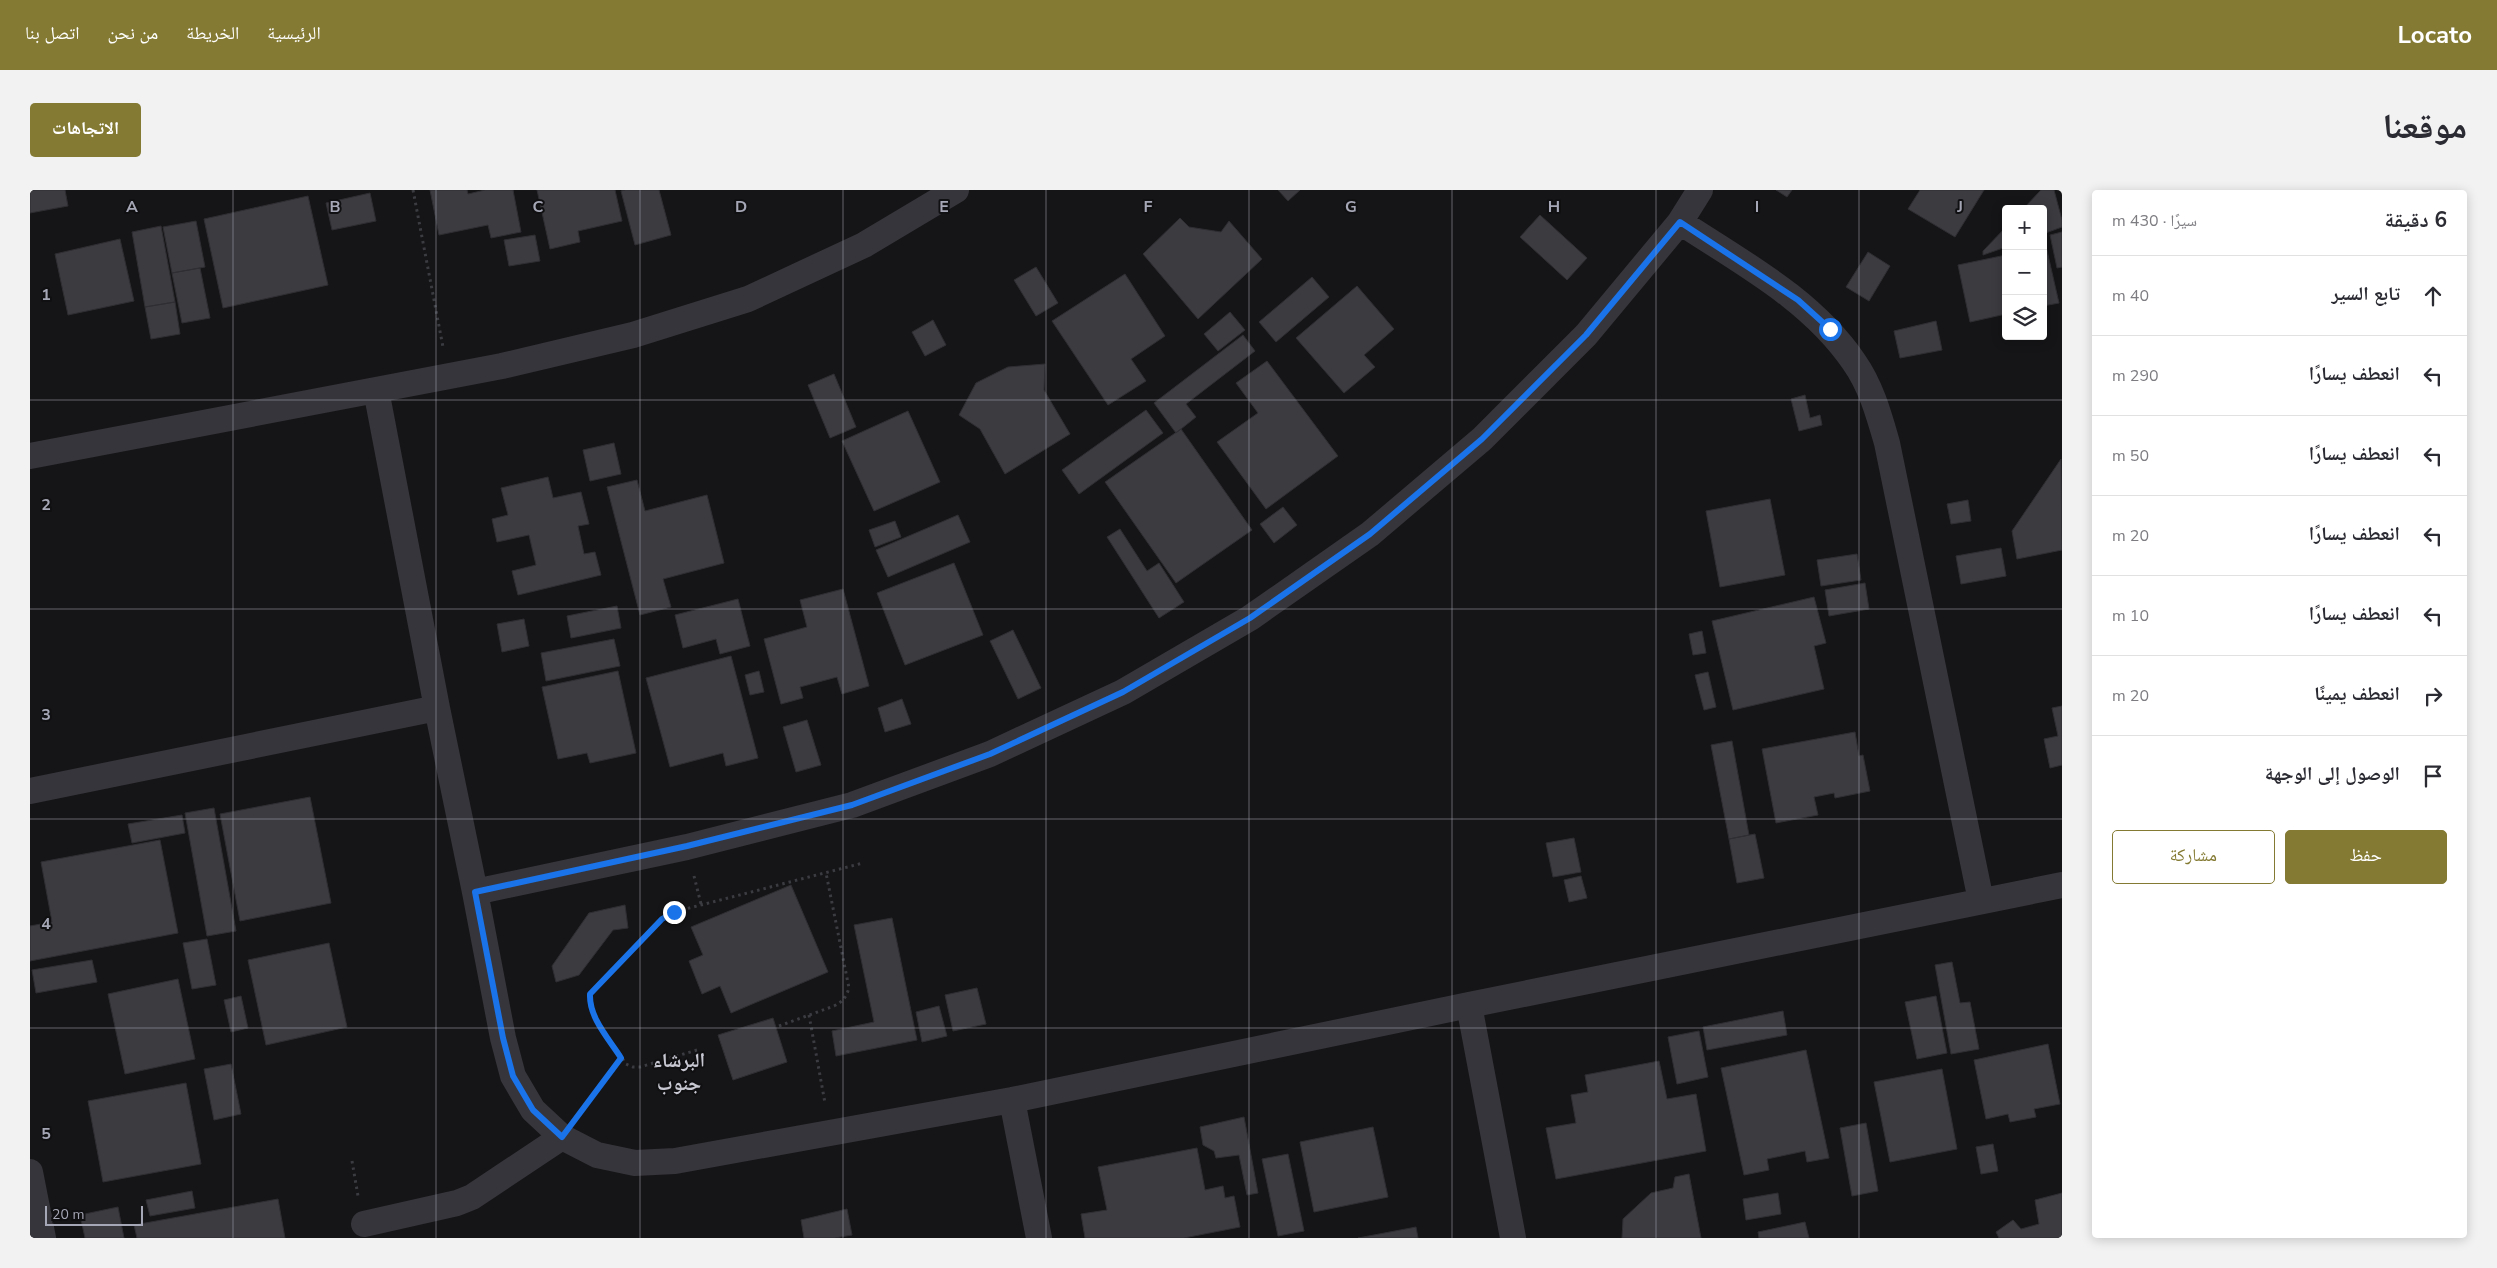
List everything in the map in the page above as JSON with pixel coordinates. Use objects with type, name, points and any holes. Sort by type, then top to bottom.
[{"type":"street","points":[[30,456],[502,366],[633,335],[748,299],[864,245],[956,190]]},
{"type":"street","points":[[475,892],[687,846],[852,805],[990,754],[1123,692],[1250,618],[1370,534],[1482,439],[1579,342],[1680,222],[1700,190]]},
{"type":"street","points":[[1680,222],[1798,300],[1823,324],[1855,363],[1875,401],[1887,443],[1981,901]]},
{"type":"street","points":[[376,390],[437,708],[503,1038],[513,1076],[533,1110],[562,1137],[597,1155],[636,1163],[675,1160],[831,1134],[1012,1100],[1469,1004],[2062,885]]},
{"type":"street","points":[[30,791],[437,708]]},
{"type":"street","points":[[1469,1004],[1513,1238]]},
{"type":"street","points":[[1012,1100],[1039,1238]]},
{"type":"street","points":[[364,1224],[457,1203],[472,1197],[562,1137]]},
{"type":"street","points":[[30,1172],[43,1238]]},
{"type":"path","points":[[413,190],[448,375]]},
{"type":"path","points":[[697,1050],[640,1067],[626,1064],[593,1014],[590,994],[662,919],[674,912],[862,863]]},
{"type":"path","points":[[779,1026],[841,1002],[846,996],[848,988],[826,873]]},
{"type":"path","points":[[809,1015],[831,1134]]},
{"type":"path","points":[[562,1137],[621,1058]]},
{"type":"building","points":[[30,190],[65,190],[68,206],[30,213]]},
{"type":"building","points":[[430,190],[467,190],[468,194],[485,190],[513,190],[521,232],[491,238],[488,225],[439,235]]},
{"type":"building","points":[[537,190],[615,190],[622,221],[578,231],[580,242],[550,249]]},
{"type":"building","points":[[659,190],[671,235],[635,245],[621,191]]},
{"type":"building","points":[[1278,190],[1300,190],[1288,201]]},
{"type":"building","points":[[1776,190],[1792,190],[1787,197]]},
{"type":"building","points":[[1920,190],[1984,190],[1955,237],[1908,209]]},
{"type":"building","points":[[2041,190],[2054,190],[2062,227],[2047,233],[2047,205],[2027,205]]},
{"type":"building","points":[[370,193],[376,221],[332,230],[326,203]]},
{"type":"building","points":[[308,196],[328,285],[223,308],[204,219]]},
{"type":"building","points":[[1540,215],[1587,258],[1567,280],[1520,237]]},
{"type":"building","points":[[1180,218],[1189,227],[1221,232],[1229,221],[1262,259],[1198,319],[1143,254]]},
{"type":"building","points":[[196,221],[205,267],[172,273],[163,227]]},
{"type":"building","points":[[161,226],[175,302],[145,307],[132,232]]},
{"type":"building","points":[[2002,231],[2002,248],[1983,255],[1983,251]]},
{"type":"building","points":[[2062,232],[2062,267],[2057,268],[2050,235]]},
{"type":"building","points":[[535,235],[540,261],[509,266],[504,240]]},
{"type":"building","points":[[120,239],[134,301],[68,315],[55,254]]},
{"type":"building","points":[[2047,250],[2059,303],[2047,305]]},
{"type":"building","points":[[1868,252],[1890,266],[1869,301],[1846,287]]},
{"type":"building","points":[[2002,256],[2002,315],[1970,322],[1958,265]]},
{"type":"building","points":[[1036,267],[1058,303],[1036,316],[1014,280]]},
{"type":"building","points":[[200,268],[210,318],[182,323],[172,273]]},
{"type":"building","points":[[1125,274],[1165,336],[1131,359],[1146,381],[1108,405],[1052,321]]},
{"type":"building","points":[[1312,277],[1329,297],[1276,342],[1259,322]]},
{"type":"building","points":[[1357,286],[1394,329],[1364,355],[1375,367],[1344,393],[1296,338]]},
{"type":"building","points":[[175,302],[180,334],[151,339],[145,307]]},
{"type":"building","points":[[1230,312],[1245,330],[1218,351],[1204,334]]},
{"type":"building","points":[[933,320],[946,345],[925,356],[912,332]]},
{"type":"building","points":[[1936,321],[1942,350],[1900,358],[1894,331]]},
{"type":"building","points":[[1243,335],[1255,351],[1186,404],[1196,417],[1176,433],[1154,403]]},
{"type":"building","points":[[1267,361],[1338,456],[1266,509],[1217,442],[1258,413],[1236,383]]},
{"type":"building","points":[[1045,364],[1044,390],[1070,434],[1005,474],[980,429],[959,415],[976,383],[1008,367]]},
{"type":"building","points":[[834,374],[856,427],[830,438],[808,385]]},
{"type":"building","points":[[1805,395],[1810,418],[1820,415],[1822,425],[1799,431],[1791,399]]},
{"type":"building","points":[[1146,410],[1163,433],[1079,494],[1062,470]]},
{"type":"building","points":[[908,411],[940,482],[874,511],[842,441]]},
{"type":"building","points":[[1181,429],[1252,530],[1176,583],[1105,482]]},
{"type":"building","points":[[614,443],[621,474],[590,481],[583,450]]},
{"type":"building","points":[[2061,459],[2062,550],[2017,559],[2012,531]]},
{"type":"building","points":[[548,477],[553,498],[581,492],[589,524],[578,526],[584,554],[595,552],[601,575],[518,595],[512,571],[536,565],[529,535],[497,542],[492,519],[508,515],[501,488]]},
{"type":"building","points":[[637,480],[645,511],[707,495],[724,563],[663,579],[671,607],[640,615],[607,487]]},
{"type":"building","points":[[1770,499],[1785,575],[1720,587],[1706,511]]},
{"type":"building","points":[[1968,500],[1971,521],[1951,524],[1947,504]]},
{"type":"building","points":[[1283,507],[1297,525],[1274,543],[1260,524]]},
{"type":"building","points":[[958,515],[970,542],[888,577],[876,550]]},
{"type":"building","points":[[895,521],[901,537],[875,547],[869,530]]},
{"type":"building","points":[[1120,529],[1147,571],[1159,563],[1184,602],[1159,618],[1107,537]]},
{"type":"building","points":[[2001,548],[2006,576],[1961,584],[1956,556]]},
{"type":"building","points":[[1857,554],[1861,580],[1821,586],[1817,560]]},
{"type":"building","points":[[954,563],[983,635],[905,665],[877,593]]},
{"type":"building","points":[[1865,583],[1869,609],[1829,616],[1825,590]]},
{"type":"building","points":[[843,589],[869,686],[842,694],[837,677],[800,687],[803,698],[781,704],[764,639],[807,627],[800,600]]},
{"type":"building","points":[[1814,597],[1826,643],[1814,646],[1824,689],[1733,710],[1712,621]]},
{"type":"building","points":[[738,599],[750,646],[720,654],[716,639],[683,648],[675,615]]},
{"type":"building","points":[[617,606],[621,628],[571,638],[567,616]]},
{"type":"building","points":[[524,619],[529,646],[502,652],[497,624]]},
{"type":"building","points":[[1013,630],[1041,688],[1018,699],[990,641]]},
{"type":"building","points":[[1702,631],[1706,653],[1693,655],[1689,634]]},
{"type":"building","points":[[614,639],[620,666],[546,681],[541,653]]},
{"type":"building","points":[[731,656],[758,758],[726,766],[723,753],[670,767],[646,678]]},
{"type":"building","points":[[618,671],[636,753],[590,763],[587,753],[558,759],[542,687]]},
{"type":"building","points":[[759,671],[764,692],[750,695],[745,675]]},
{"type":"building","points":[[1708,672],[1716,707],[1704,710],[1695,675]]},
{"type":"building","points":[[902,699],[911,724],[885,732],[878,708]]},
{"type":"building","points":[[2062,706],[2062,765],[2050,768],[2044,739],[2058,736],[2052,708]]},
{"type":"building","points":[[807,720],[821,765],[796,772],[783,727]]},
{"type":"building","points":[[1855,732],[1859,756],[1863,755],[1870,791],[1835,798],[1834,793],[1814,797],[1818,815],[1776,823],[1762,749]]},
{"type":"building","points":[[1732,741],[1749,835],[1729,839],[1711,745]]},
{"type":"building","points":[[310,797],[331,903],[240,921],[220,814]]},
{"type":"building","points":[[214,808],[236,931],[207,936],[185,813]]},
{"type":"building","points":[[182,815],[185,833],[132,843],[128,824]]},
{"type":"building","points":[[1755,834],[1764,878],[1737,883],[1729,839]]},
{"type":"building","points":[[1574,838],[1581,872],[1553,877],[1546,843]]},
{"type":"building","points":[[160,840],[178,933],[30,961],[30,926],[52,922],[41,862]]},
{"type":"building","points":[[1581,876],[1587,898],[1569,902],[1564,880]]},
{"type":"building","points":[[791,885],[828,972],[731,1013],[720,986],[702,994],[689,961],[703,955],[691,927]]},
{"type":"building","points":[[625,905],[628,928],[613,930],[579,975],[556,982],[552,966],[589,913]]},
{"type":"building","points":[[892,918],[917,1040],[836,1056],[832,1031],[874,1022],[854,925]]},
{"type":"building","points":[[207,939],[216,985],[192,989],[183,943]]},
{"type":"building","points":[[329,943],[347,1027],[266,1045],[248,960]]},
{"type":"building","points":[[92,960],[97,982],[36,993],[32,970]]},
{"type":"building","points":[[1952,962],[1960,1003],[1970,1002],[1979,1049],[1951,1054],[1935,965]]},
{"type":"building","points":[[178,979],[195,1059],[125,1074],[108,994]]},
{"type":"building","points":[[977,988],[986,1024],[953,1031],[945,995]]},
{"type":"building","points":[[241,996],[248,1028],[231,1032],[224,1000]]},
{"type":"building","points":[[1936,996],[1947,1053],[1917,1059],[1905,1002]]},
{"type":"building","points":[[939,1006],[947,1036],[922,1042],[916,1012]]},
{"type":"building","points":[[1783,1011],[1787,1035],[1707,1050],[1703,1027]]},
{"type":"building","points":[[773,1018],[787,1062],[733,1080],[718,1035]]},
{"type":"building","points":[[1699,1031],[1708,1077],[1677,1084],[1668,1037]]},
{"type":"building","points":[[2048,1044],[2060,1104],[2034,1109],[2036,1117],[2010,1122],[2008,1114],[1986,1119],[1974,1060]]},
{"type":"building","points":[[1806,1050],[1829,1158],[1807,1162],[1805,1151],[1767,1159],[1769,1170],[1744,1175],[1721,1068]]},
{"type":"building","points":[[1659,1061],[1667,1099],[1696,1094],[1706,1151],[1556,1179],[1546,1128],[1576,1123],[1571,1095],[1588,1092],[1585,1075]]},
{"type":"building","points":[[231,1064],[241,1114],[214,1120],[204,1069]]},
{"type":"building","points":[[1942,1069],[1957,1149],[1890,1162],[1874,1082]]},
{"type":"building","points":[[186,1083],[201,1164],[103,1182],[88,1101]]},
{"type":"building","points":[[1244,1117],[1258,1193],[1247,1195],[1239,1155],[1216,1158],[1214,1151],[1203,1145],[1200,1127]]},
{"type":"building","points":[[1866,1123],[1878,1191],[1852,1196],[1840,1128]]},
{"type":"building","points":[[1373,1127],[1388,1197],[1314,1212],[1300,1142]]},
{"type":"building","points":[[1993,1144],[1998,1171],[1981,1174],[1976,1147]]},
{"type":"building","points":[[1197,1148],[1205,1190],[1223,1186],[1225,1198],[1234,1196],[1240,1227],[1184,1238],[1085,1238],[1081,1214],[1107,1210],[1098,1167]]},
{"type":"building","points":[[1288,1154],[1304,1231],[1278,1236],[1262,1159]]},
{"type":"building","points":[[1689,1174],[1701,1238],[1622,1238],[1623,1219],[1651,1193],[1673,1188],[1675,1177]]},
{"type":"building","points":[[192,1191],[195,1208],[150,1216],[146,1200]]},
{"type":"building","points":[[1778,1193],[1781,1214],[1746,1220],[1743,1199]]},
{"type":"building","points":[[2062,1193],[2062,1238],[1999,1238],[1996,1232],[2013,1220],[2021,1229],[2039,1224],[2035,1200]]},
{"type":"building","points":[[278,1199],[285,1238],[137,1238],[134,1225]]},
{"type":"building","points":[[118,1207],[124,1238],[85,1238],[80,1215]]},
{"type":"building","points":[[847,1209],[852,1235],[835,1238],[804,1238],[801,1220]]},
{"type":"building","points":[[1805,1222],[1809,1238],[1759,1238],[1758,1232]]},
{"type":"building","points":[[1416,1227],[1418,1238],[1358,1238]]},
{"type":"district","name":"البرشاء جنوب","points":[[679,1072]]},
{"type":"route","points":[[674,912],[662,919],[590,994],[593,1014],[621,1058],[562,1137],[533,1110],[513,1076],[503,1038],[475,892],[687,846],[852,805],[990,754],[1123,692],[1250,618],[1370,534],[1482,439],[1586,335],[1680,222],[1798,300],[1830,329]]}]
